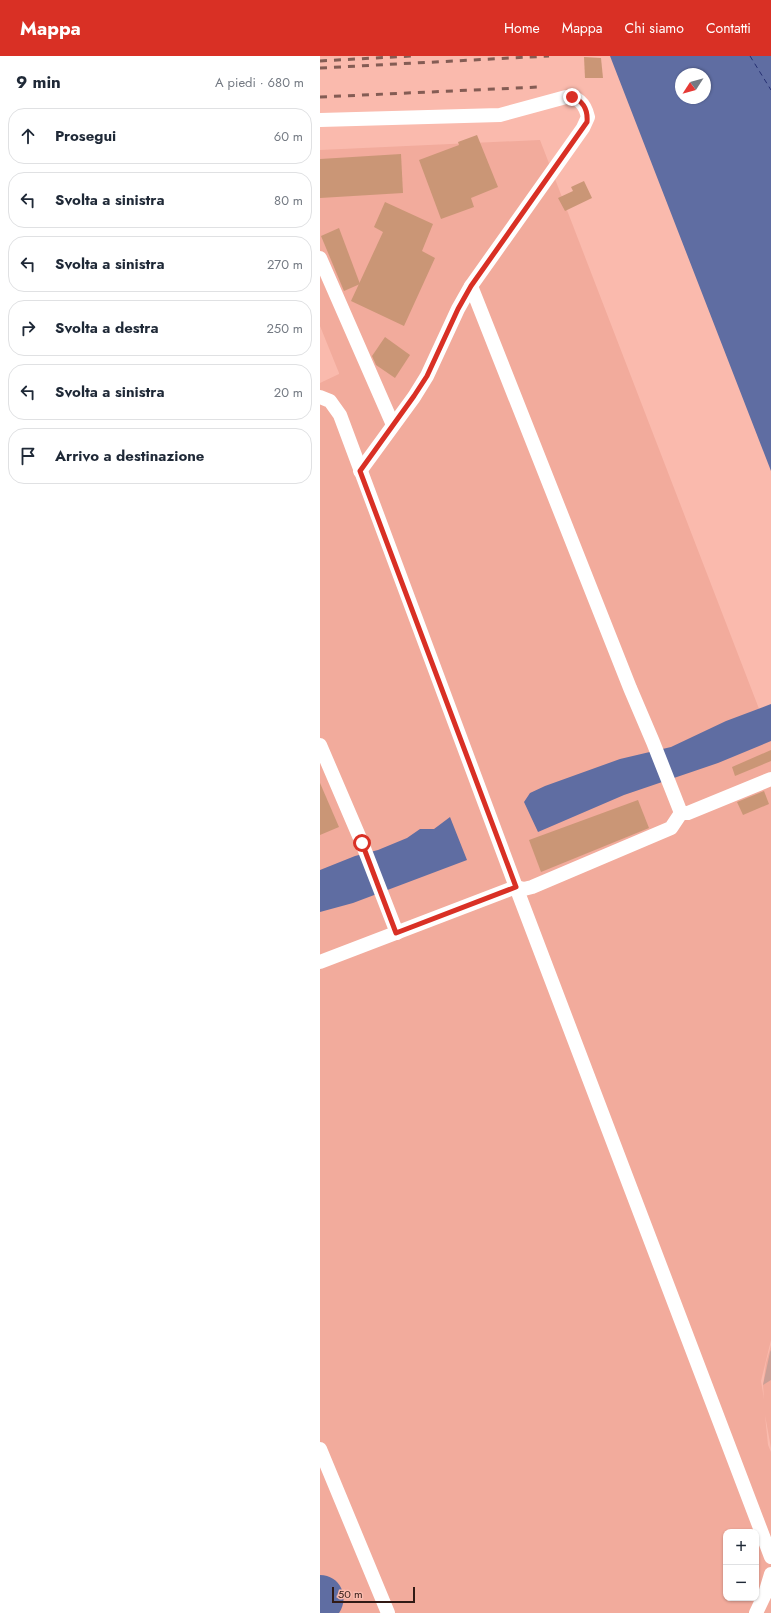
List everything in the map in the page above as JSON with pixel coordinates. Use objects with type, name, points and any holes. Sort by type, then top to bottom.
[{"type":"street","points":[[320,120],[500,116],[566,97],[578,99],[583,104],[588,116],[587,122],[583,128],[471,286],[458,309],[427,376],[360,471]]},
{"type":"street","points":[[320,258],[393,425]]},
{"type":"street","points":[[471,286],[627,681],[681,813]]},
{"type":"street","points":[[320,397],[330,401],[340,415],[516,887],[770,1554]]},
{"type":"street","points":[[320,745],[362,843],[396,933]]},
{"type":"street","points":[[681,813],[688,813],[771,779]]},
{"type":"street","points":[[320,962],[516,887],[524,889],[532,887],[671,828],[681,813]]},
{"type":"street","points":[[320,1449],[388,1613]]},
{"type":"street","points":[[756,1613],[765,1594],[771,1574]]},
{"type":"shaded area","points":[[540,140],[771,740],[771,1340],[761,1381],[764,1399],[763,1385],[766,1363],[771,1345],[771,1448],[765,1415],[768,1445],[771,1452],[771,1613],[320,1613],[320,383],[339,373],[320,326],[320,150]]},
{"type":"shaded area","points":[[771,1350],[771,1380],[763,1385],[770,1352]]},
{"type":"water","points":[[610,56],[771,56],[771,471]]},
{"type":"water","points":[[771,704],[771,741],[718,763],[624,795],[538,832],[524,802],[530,793],[545,786],[620,759],[671,747],[726,721]]},
{"type":"water","points":[[450,817],[467,860],[353,903],[320,912],[320,870],[355,856],[378,850],[407,838],[420,829],[434,829]]},
{"type":"water","points":[[320,1575],[333,1579],[341,1588],[343,1600],[339,1613],[320,1613]]},
{"type":"building","points":[[584,57],[601,58],[603,78],[585,78]]},
{"type":"building","points":[[477,135],[498,187],[471,198],[474,207],[441,219],[419,160],[459,145],[458,142]]},
{"type":"building","points":[[401,154],[403,193],[320,198],[320,159]]},
{"type":"building","points":[[584,181],[592,198],[565,211],[558,198],[573,191],[571,187]]},
{"type":"building","points":[[385,202],[433,224],[422,251],[435,258],[404,326],[351,301],[383,232],[374,227]]},
{"type":"building","points":[[339,228],[360,284],[344,291],[321,236]]},
{"type":"building","points":[[385,337],[410,355],[395,378],[376,365],[372,356]]},
{"type":"building","points":[[771,750],[771,761],[735,776],[732,767]]},
{"type":"building","points":[[320,783],[339,827],[320,835]]},
{"type":"building","points":[[764,791],[769,804],[743,815],[737,802]]},
{"type":"building","points":[[638,800],[649,828],[541,872],[529,840]]},
{"type":"ferry route","points":[[750,56],[771,90]]},
{"type":"railway","points":[[320,61],[411,56]]},
{"type":"railway","points":[[320,68],[549,56]]},
{"type":"railway","points":[[320,97],[539,87]]},
{"type":"route","points":[[362,843],[396,933],[516,887],[360,471],[427,376],[458,309],[471,286],[587,122],[588,116],[583,104],[578,99],[572,97]]}]
